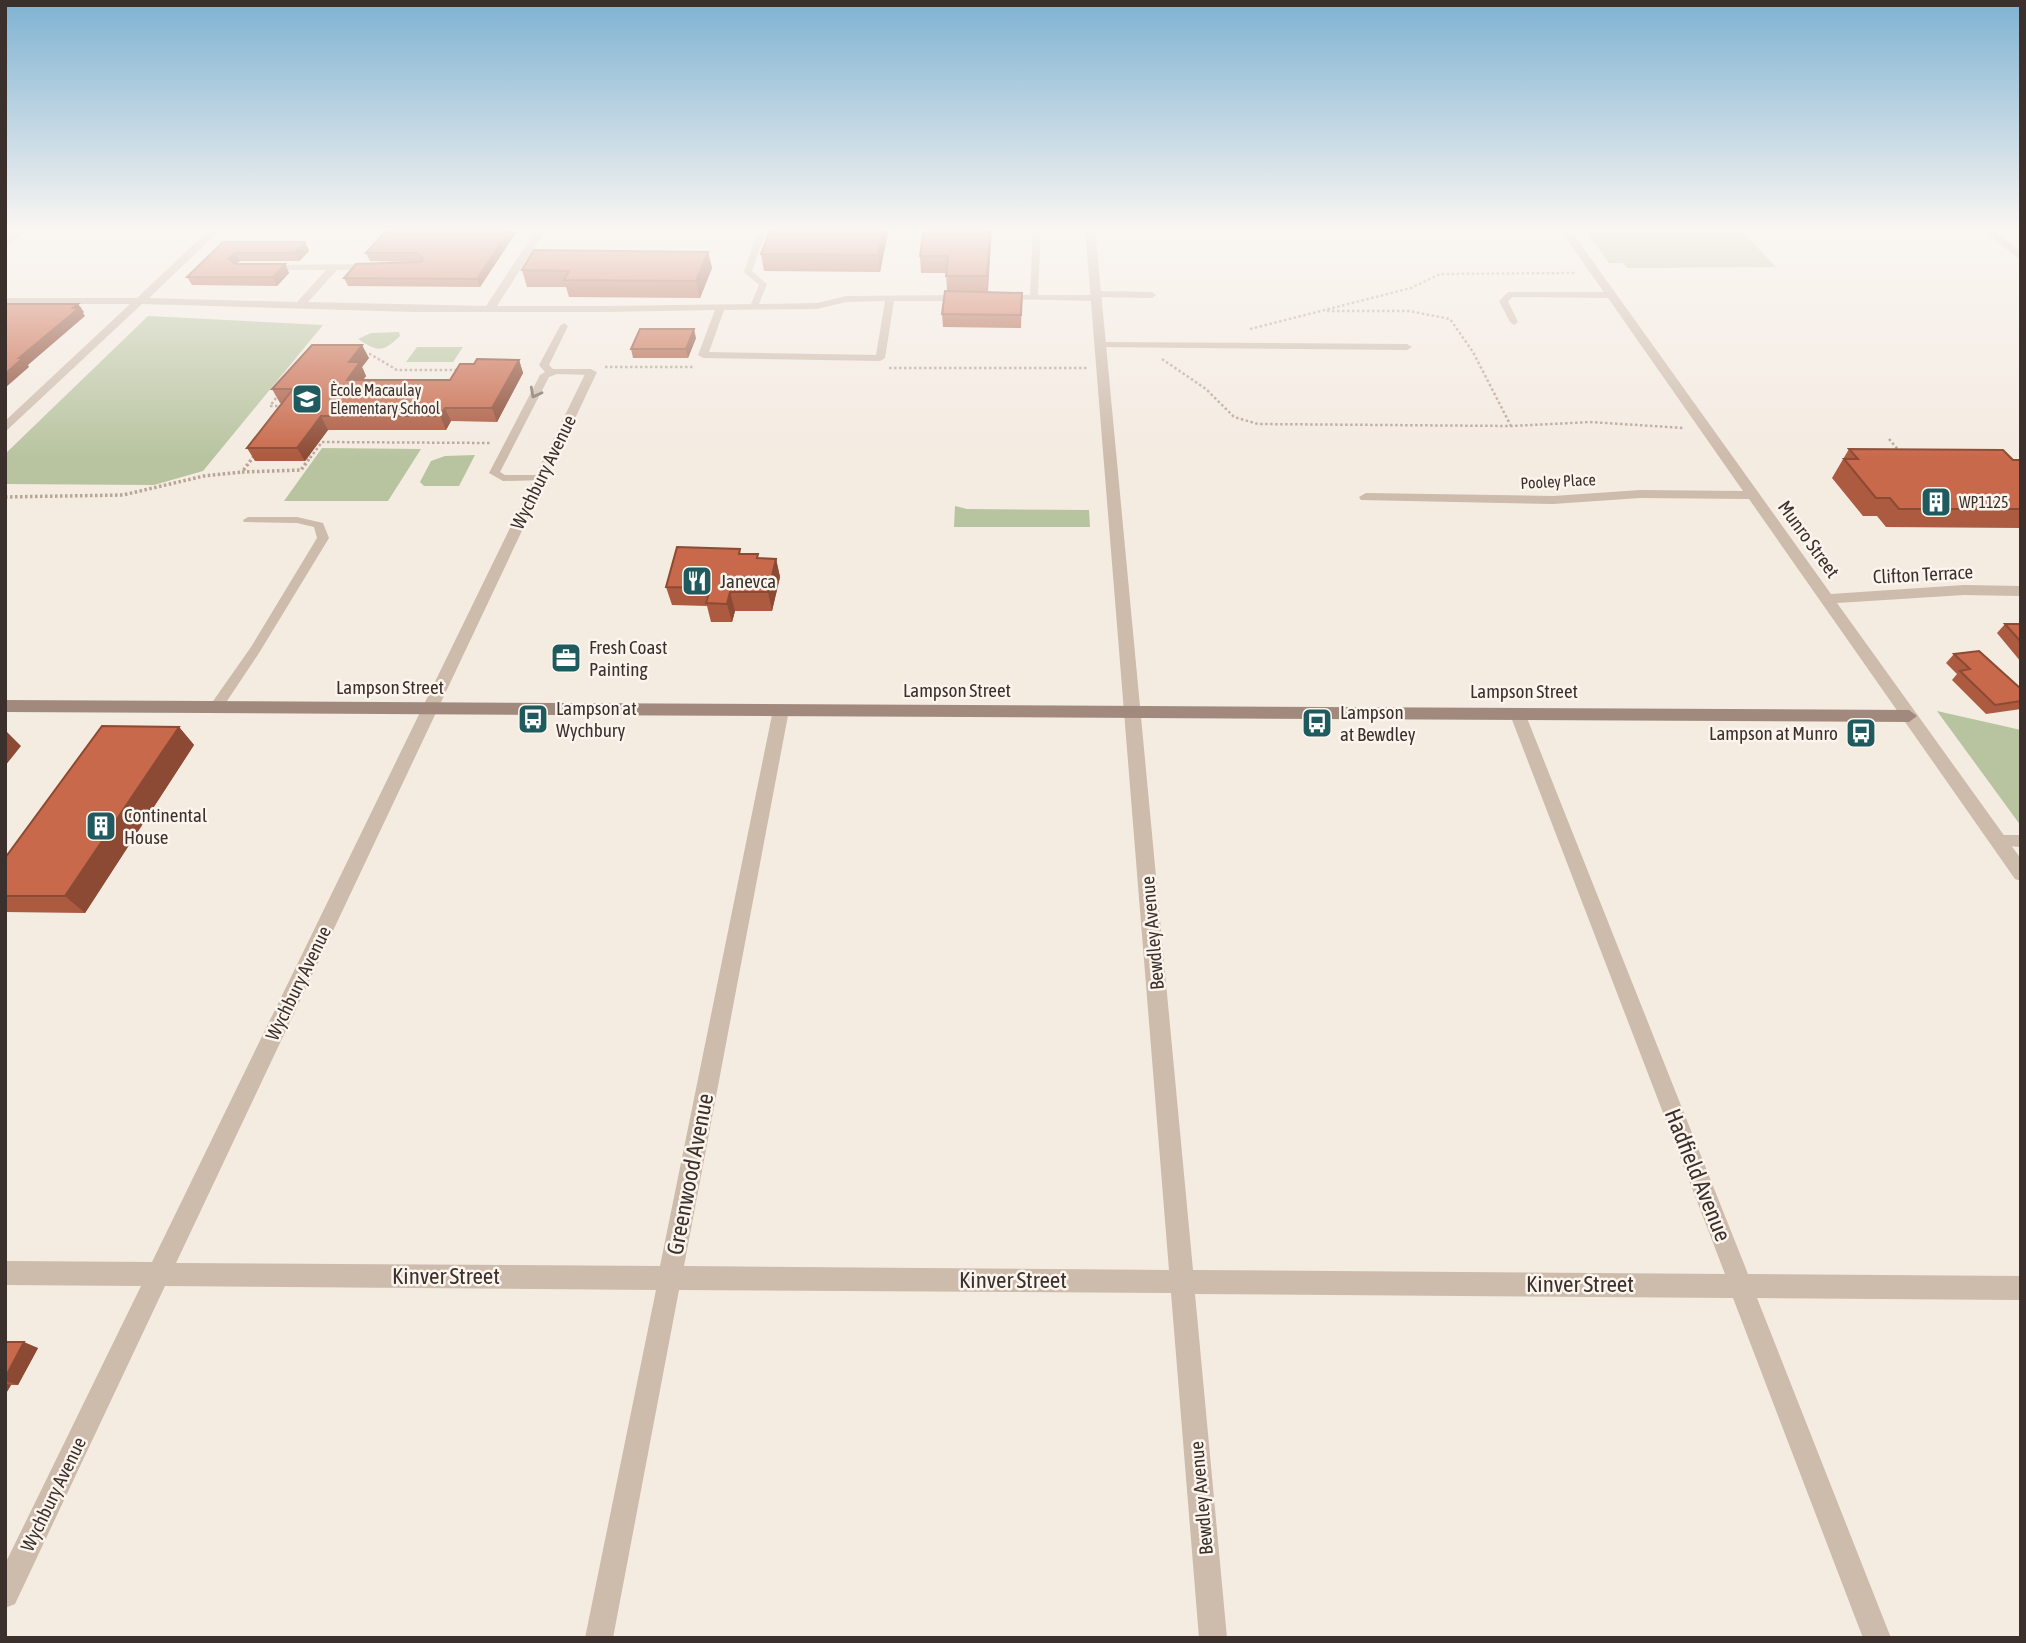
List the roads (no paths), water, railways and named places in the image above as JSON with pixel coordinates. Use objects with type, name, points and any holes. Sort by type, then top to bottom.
[{"type":"street","points":[[5,428],[136,305]]},
{"type":"street","points":[[286,305],[604,309]]},
{"type":"street","points":[[489,309],[492,305]]},
{"type":"street","name":"Bewdley Avenue","points":[[1097,305],[1213,1638]]},
{"type":"street","name":"Munro Street","points":[[1618,305],[2021,874]]},
{"type":"street","name":"Wychbury Avenue","points":[[5,1594],[591,372]]},
{"type":"street","name":"Pooley Place","points":[[1366,497],[1553,500],[1619,494],[1752,495]]},
{"type":"street","name":"Clifton Terrace","points":[[1826,599],[1964,590],[2021,591]]},
{"type":"street","name":"Lampson Street","points":[[5,706],[1909,716]]},
{"type":"street","name":"Greenwood Avenue","points":[[599,1638],[781,710]]},
{"type":"street","name":"Hadfield Avenue","points":[[1517,712],[1877,1638]]},
{"type":"street","name":"Kinver Street","points":[[5,1273],[2021,1288]]},
{"type":"lane","points":[[604,309],[720,309],[822,305]]},
{"type":"lane","points":[[720,309],[703,355],[880,358],[889,305]]},
{"type":"lane","points":[[1505,305],[1514,322]]},
{"type":"lane","points":[[551,372],[544,365],[564,326]]},
{"type":"lane","points":[[1100,345],[1407,347]]},
{"type":"lane","points":[[1231,345],[1238,357]]},
{"type":"lane","points":[[540,478],[503,478],[494,473],[545,375],[551,372],[591,372]]},
{"type":"lane","points":[[216,707],[255,650],[323,538],[318,524],[297,520],[248,520]]},
{"type":"lane","points":[[1997,841],[2021,841]]},
{"type":"place","name":"Ècole Macaulay Elementary School","points":[[307,399]]},
{"type":"place","name":"WP1125","points":[[1936,502]]},
{"type":"place","name":"Janevca","points":[[697,581]]},
{"type":"place","name":"Fresh Coast Painting","points":[[566,658]]},
{"type":"place","name":"Lampson at Wychbury","points":[[533,719]]},
{"type":"place","name":"Lampson at Bewdley","points":[[1317,723]]},
{"type":"place","name":"Lampson at Munro","points":[[1861,733]]},
{"type":"place","name":"Continental House","points":[[101,826]]}]
